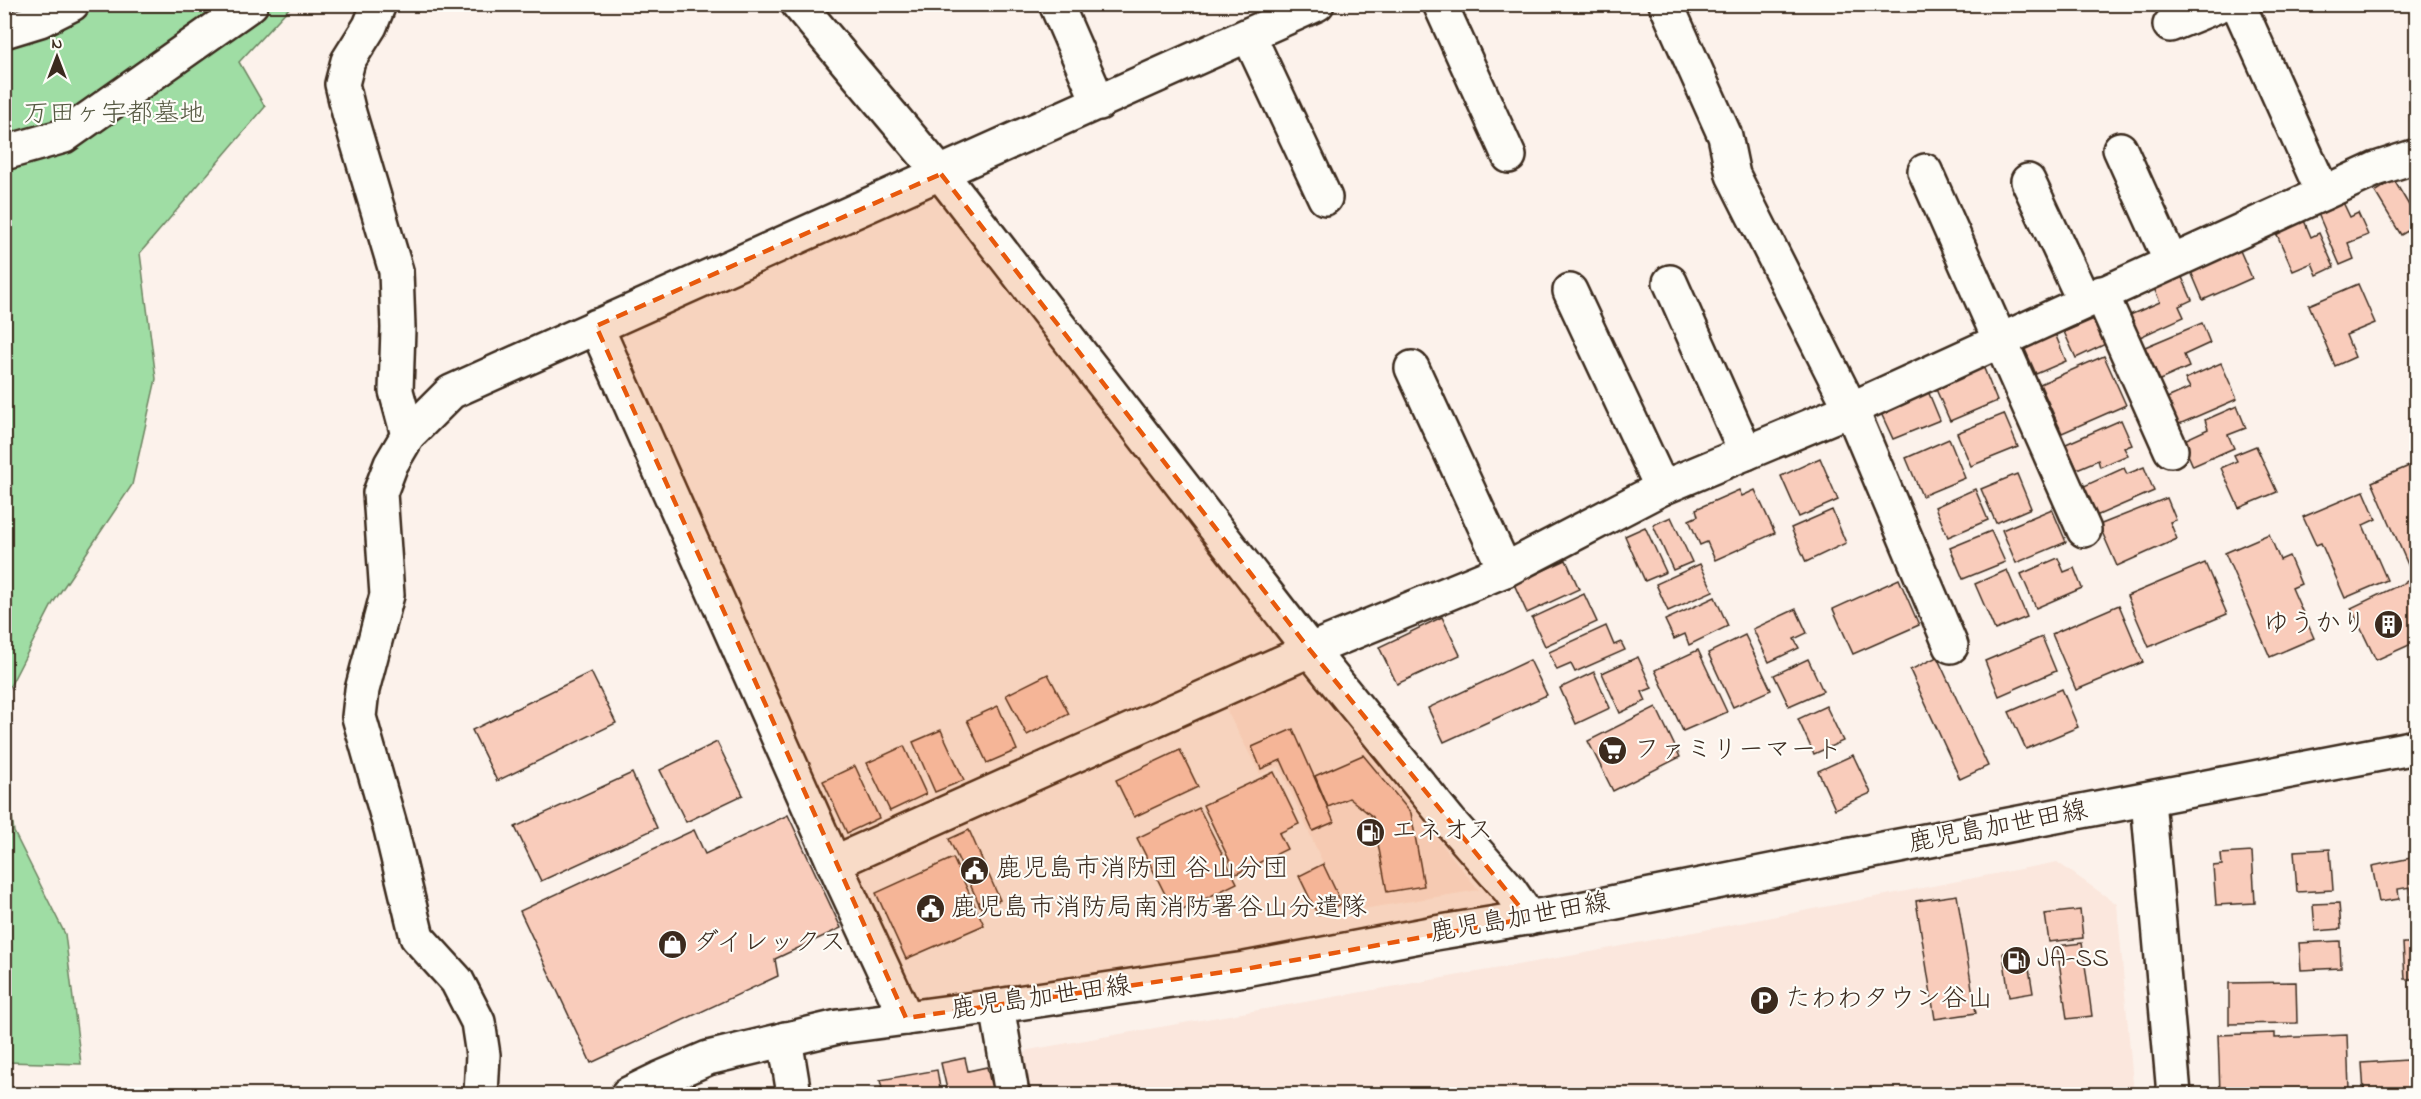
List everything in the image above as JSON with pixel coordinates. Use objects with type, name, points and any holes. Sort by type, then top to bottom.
[{"type":"street","points":[[4,31],[40,20],[72,4]]},
{"type":"street","points":[[4,153],[64,136],[251,4]]},
{"type":"street","points":[[379,4],[370,26],[348,61],[342,84],[396,271],[398,328],[396,391],[408,435]]},
{"type":"street","points":[[798,4],[941,174],[1310,650],[1450,822],[1509,889],[1529,918]]},
{"type":"street","points":[[1056,4],[1099,103]]},
{"type":"street","points":[[481,1095],[483,1055],[478,1022],[457,981],[417,937],[391,829],[359,717],[362,690],[387,595],[380,494],[391,464],[408,435],[451,392],[1317,4]]},
{"type":"street","points":[[1440,4],[1518,152],[1464,4]]},
{"type":"street","points":[[1666,4],[1725,136],[1733,175],[1851,409],[1951,646]]},
{"type":"street","points":[[2170,25],[2222,4]]},
{"type":"street","points":[[2238,4],[2323,193]]},
{"type":"street","points":[[1249,36],[1325,198]]},
{"type":"street","points":[[2120,149],[2171,262]]},
{"type":"street","points":[[834,863],[1310,650],[1505,570],[1662,488],[1851,409],[2376,169],[2416,156]]},
{"type":"street","points":[[1925,171],[2084,530]]},
{"type":"street","points":[[2028,181],[2093,297],[2171,450]]},
{"type":"street","points":[[1670,282],[1746,453]]},
{"type":"street","points":[[1570,291],[1662,488]]},
{"type":"street","points":[[596,326],[834,863],[906,1018]]},
{"type":"street","points":[[1412,368],[1505,570]]},
{"type":"street","name":"鹿児島加世田線","points":[[628,1095],[708,1058],[838,1027],[1245,969],[1529,918],[2416,747]]},
{"type":"street","points":[[2148,800],[2174,1095]]},
{"type":"street","points":[[997,1006],[1012,1095]]},
{"type":"street","points":[[785,1039],[794,1095]]},
{"type":"highlighted area","points":[[941,174],[1310,650],[1529,918],[1245,969],[906,1018],[596,326]]},
{"type":"shaded area","name":"エネオス","points":[[1294,662],[1479,890],[1345,912],[1279,766],[1260,774],[1219,696]]},
{"type":"shaded area","name":"たわわタウン谷山","points":[[2057,862],[2117,904],[2134,1094],[1025,1094],[1019,1062],[1028,1050],[1575,955]]},
{"type":"green space","name":"万田ヶ宇都墓地","points":[[5,5],[292,5],[239,62],[265,107],[140,253],[156,379],[132,485],[53,603],[5,696]]},
{"type":"green space","points":[[5,761],[14,832],[65,934],[81,1064],[5,1062]]},
{"type":"building","points":[[2394,180],[2416,217],[2416,226],[2401,235],[2375,192]]},
{"type":"building","points":[[2341,198],[2350,217],[2358,213],[2368,235],[2348,243],[2354,259],[2340,265],[2316,209]]},
{"type":"building","points":[[2303,218],[2311,237],[2319,233],[2334,267],[2317,275],[2312,263],[2293,271],[2275,230]]},
{"type":"building","points":[[2238,246],[2252,278],[2203,300],[2189,267]]},
{"type":"building","points":[[2181,275],[2192,300],[2179,306],[2184,317],[2140,337],[2130,315],[2160,302],[2154,288]]},
{"type":"building","points":[[2358,284],[2375,323],[2346,335],[2355,357],[2335,366],[2309,305]]},
{"type":"building","points":[[2101,316],[2112,341],[2076,358],[2064,332]]},
{"type":"building","points":[[2202,323],[2210,343],[2184,355],[2189,367],[2160,380],[2145,347]]},
{"type":"building","points":[[2054,331],[2066,361],[2036,374],[2023,345]]},
{"type":"building","points":[[2104,356],[2126,405],[2062,433],[2040,384]]},
{"type":"building","points":[[2221,363],[2237,399],[2177,425],[2165,399],[2190,388],[2185,379]]},
{"type":"building","points":[[1983,366],[1997,401],[1950,421],[1935,387]]},
{"type":"building","points":[[1928,391],[1940,420],[1893,439],[1880,411]]},
{"type":"building","points":[[2237,406],[2246,428],[2228,435],[2234,448],[2193,466],[2182,441],[2208,429],[2205,420]]},
{"type":"building","points":[[2004,414],[2018,447],[1971,466],[1957,433]]},
{"type":"building","points":[[2121,420],[2132,445],[2124,448],[2128,455],[2100,467],[2098,460],[2077,469],[2066,444]]},
{"type":"building","points":[[1949,439],[1965,478],[1922,496],[1906,458]]},
{"type":"building","points":[[2256,446],[2277,492],[2239,508],[2221,468],[2237,461],[2234,455]]},
{"type":"building","points":[[1820,458],[1838,500],[1799,517],[1781,476]]},
{"type":"building","points":[[2416,463],[2416,572],[2412,574],[2372,482]]},
{"type":"building","points":[[2144,467],[2154,491],[2096,516],[2082,487],[2124,468],[2127,474]]},
{"type":"building","points":[[2017,474],[2031,508],[1996,523],[1981,489]]},
{"type":"building","points":[[1975,489],[1988,520],[1948,537],[1935,507]]},
{"type":"building","points":[[1739,490],[1742,496],[1755,490],[1775,533],[1715,560],[1707,542],[1700,545],[1689,520],[1698,516],[1696,509]]},
{"type":"building","points":[[2364,491],[2376,519],[2363,525],[2387,580],[2345,598],[2321,543],[2316,545],[2303,517]]},
{"type":"building","points":[[2167,498],[2176,520],[2170,522],[2177,539],[2117,566],[2099,525]]},
{"type":"building","points":[[2052,509],[2066,542],[2016,563],[2002,530]]},
{"type":"building","points":[[1832,510],[1846,543],[1806,562],[1791,528]]},
{"type":"building","points":[[1671,517],[1692,562],[1673,570],[1653,525]]},
{"type":"building","points":[[1645,527],[1666,572],[1645,581],[1625,536]]},
{"type":"building","points":[[1991,531],[2005,562],[1963,579],[1950,548]]},
{"type":"building","points":[[2269,534],[2280,560],[2289,556],[2301,584],[2292,588],[2314,638],[2270,657],[2225,553]]},
{"type":"building","points":[[2058,558],[2064,572],[2074,568],[2082,588],[2036,608],[2021,574]]},
{"type":"building","points":[[1566,560],[1579,589],[1527,613],[1514,584]]},
{"type":"building","points":[[2205,563],[2227,614],[2149,647],[2127,596]]},
{"type":"building","points":[[1700,564],[1713,591],[1668,611],[1656,584]]},
{"type":"building","points":[[2007,570],[2027,617],[1995,630],[1975,584]]},
{"type":"building","name":"ゆうかり","points":[[2416,577],[2416,642],[2376,660],[2351,608]]},
{"type":"building","points":[[1899,579],[1919,625],[1853,654],[1833,609]]},
{"type":"building","points":[[1584,594],[1597,622],[1545,646],[1532,618]]},
{"type":"building","points":[[1715,597],[1728,626],[1689,645],[1685,634],[1674,639],[1665,620]]},
{"type":"building","points":[[2119,605],[2143,662],[2076,690],[2052,634]]},
{"type":"building","points":[[1796,609],[1807,633],[1794,639],[1799,648],[1769,662],[1753,629]]},
{"type":"building","points":[[1442,617],[1460,655],[1397,684],[1379,647]]},
{"type":"building","points":[[1606,626],[1614,645],[1621,642],[1625,650],[1575,672],[1571,664],[1557,670],[1549,652]]},
{"type":"building","points":[[1745,635],[1771,690],[1733,707],[1708,653]]},
{"type":"building","points":[[2042,637],[2056,671],[1999,696],[1985,661]]},
{"type":"building","points":[[1698,650],[1727,712],[1683,731],[1655,670]]},
{"type":"building","points":[[1638,657],[1652,688],[1642,692],[1646,701],[1620,713],[1602,673]]},
{"type":"building","points":[[1937,657],[1988,766],[1960,779],[1910,670]]},
{"type":"building","points":[[1808,659],[1823,691],[1789,706],[1774,675]]},
{"type":"building","points":[[1530,660],[1547,695],[1444,742],[1428,708]]},
{"type":"building","points":[[591,672],[616,723],[497,781],[472,730]]},
{"type":"building","points":[[1594,672],[1610,708],[1576,724],[1560,688]]},
{"type":"building","points":[[1048,674],[1069,714],[1027,735],[1006,695]]},
{"type":"building","points":[[2062,689],[2078,727],[2026,749],[2009,712]]},
{"type":"building","points":[[998,706],[1017,750],[987,763],[967,720]]},
{"type":"building","points":[[1826,706],[1843,741],[1814,754],[1798,719]]},
{"type":"building","points":[[1656,707],[1680,757],[1613,791],[1588,741]]},
{"type":"building","points":[[1293,729],[1334,822],[1313,831],[1281,760],[1261,769],[1252,747]]},
{"type":"building","points":[[941,730],[964,780],[935,792],[913,742]]},
{"type":"building","points":[[717,742],[743,795],[686,822],[660,770]]},
{"type":"building","points":[[904,746],[926,794],[890,811],[867,763]]},
{"type":"building","points":[[1180,750],[1198,787],[1134,817],[1116,780]]},
{"type":"building","points":[[1363,755],[1411,813],[1424,886],[1387,892],[1373,817],[1349,798],[1328,807],[1315,776]]},
{"type":"building","points":[[1853,755],[1871,793],[1835,809],[1818,771]]},
{"type":"building","points":[[855,766],[879,818],[847,833],[823,781]]},
{"type":"building","points":[[1274,772],[1299,824],[1279,833],[1287,849],[1236,874],[1203,805]]},
{"type":"building","points":[[632,773],[657,828],[541,881],[515,827]]},
{"type":"building","points":[[1199,808],[1237,883],[1175,914],[1137,838]]},
{"type":"building","name":"ダイレックス","points":[[788,815],[841,928],[775,959],[778,976],[591,1063],[520,911],[694,830],[705,854]]},
{"type":"building","name":"鹿児島市消防団 谷山分団","points":[[969,830],[1000,900],[981,908],[949,839]]},
{"type":"building","points":[[2330,849],[2333,890],[2297,892],[2294,851]]},
{"type":"building","points":[[2252,852],[2255,903],[2216,905],[2213,866],[2222,865],[2221,854]]},
{"type":"building","points":[[2416,857],[2416,894],[2411,895],[2410,887],[2398,889],[2399,899],[2379,902],[2372,866]]},
{"type":"building","name":"鹿児島市消防局南消防署谷山分遣隊","points":[[953,858],[984,925],[906,959],[876,893]]},
{"type":"building","points":[[1323,864],[1342,904],[1318,915],[1299,876]]},
{"type":"building","points":[[1957,895],[1976,1013],[1935,1019],[1916,901]]},
{"type":"building","points":[[2339,903],[2341,929],[2315,931],[2313,904]]},
{"type":"building","points":[[2080,910],[2083,938],[2049,942],[2045,914]]},
{"type":"building","points":[[2340,941],[2341,968],[2301,970],[2299,943]]},
{"type":"building","points":[[2082,943],[2092,1016],[2067,1019],[2057,946]]},
{"type":"building","points":[[2403,943],[2416,943],[2416,979],[2405,979]]},
{"type":"building","points":[[2026,950],[2033,993],[2009,997],[2003,953]]},
{"type":"building","points":[[2296,982],[2297,1023],[2229,1024],[2229,983]]},
{"type":"building","points":[[2275,1033],[2275,1038],[2347,1035],[2349,1089],[2220,1094],[2218,1035]]},
{"type":"building","points":[[965,1058],[968,1071],[987,1067],[993,1094],[948,1094],[941,1063]]},
{"type":"building","points":[[2407,1060],[2409,1091],[2364,1093],[2362,1063]]},
{"type":"building","points":[[937,1070],[941,1094],[867,1094],[867,1091],[882,1088],[880,1080]]},
{"type":"place","name":"ゆうかり","points":[[2388,625]]},
{"type":"place","name":"ファミリーマート","points":[[1613,751]]},
{"type":"place","name":"エネオス","points":[[1370,832]]},
{"type":"place","name":"鹿児島市消防団 谷山分団","points":[[975,870]]},
{"type":"place","name":"鹿児島市消防局南消防署谷山分遣隊","points":[[930,909]]},
{"type":"place","name":"ダイレックス","points":[[672,944]]},
{"type":"place","name":"JA-SS","points":[[2016,960]]},
{"type":"place","name":"たわわタウン谷山","points":[[1764,1000]]}]
